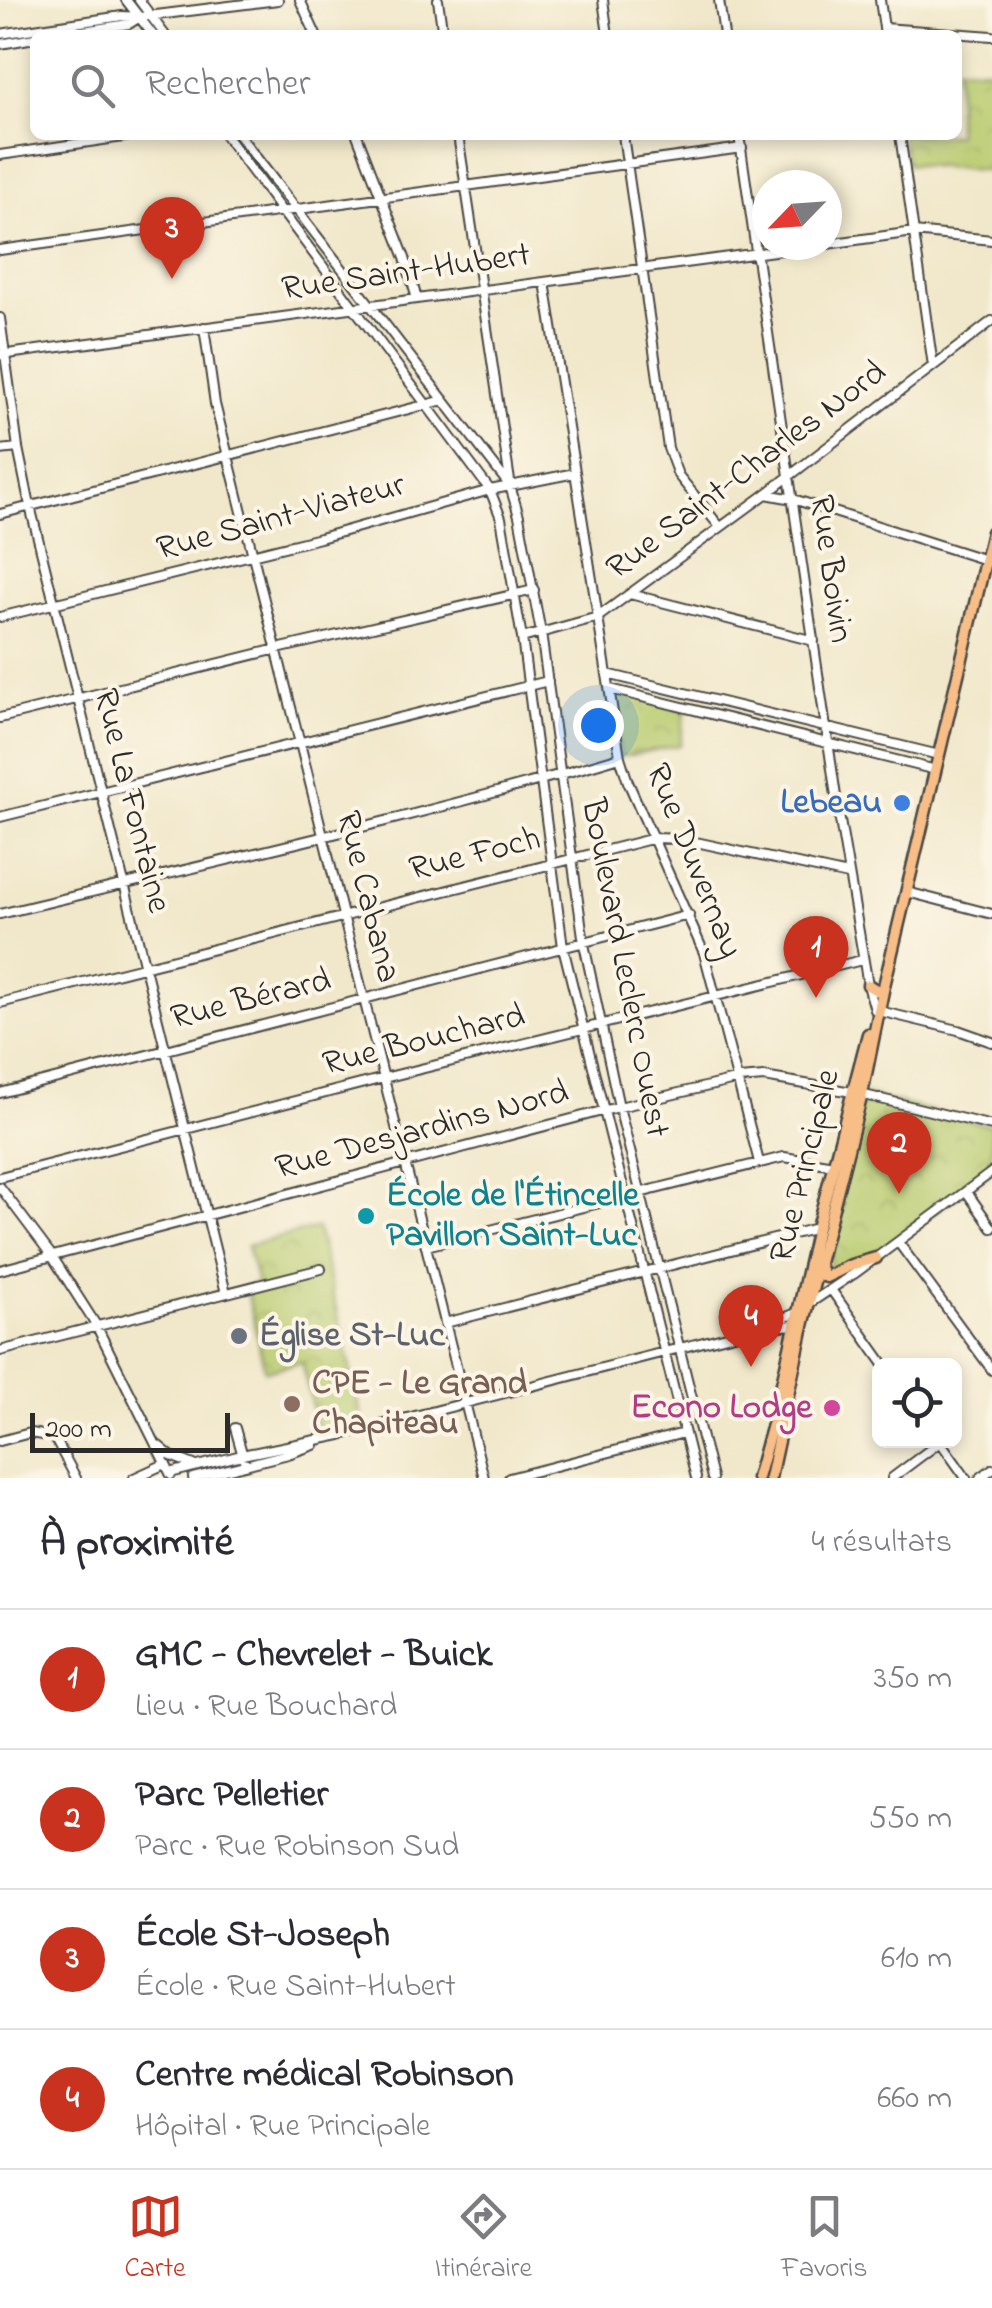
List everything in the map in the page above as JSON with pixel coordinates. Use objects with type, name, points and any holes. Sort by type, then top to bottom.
[{"type":"main road","name":"Rue Principale","points":[[758,1478],[819,1264],[839,1166],[989,561],[992,532]]},
{"type":"main road","points":[[868,985],[878,992],[884,986]]},
{"type":"main road","name":"Rue Principale","points":[[770,1478],[817,1228],[839,1166]]},
{"type":"main road","points":[[819,1264],[826,1277],[876,1258]]},
{"type":"street","points":[[126,0],[148,30]]},
{"type":"street","points":[[139,0],[161,30]]},
{"type":"street","points":[[0,34],[122,16],[140,18],[278,0]]},
{"type":"street","points":[[300,0],[314,30]]},
{"type":"street","points":[[438,0],[442,30]]},
{"type":"street","points":[[603,0],[607,30]]},
{"type":"street","points":[[719,0],[723,30]]},
{"type":"street","points":[[880,0],[885,30]]},
{"type":"street","points":[[90,30],[129,24],[140,18]]},
{"type":"street","points":[[962,35],[992,36]]},
{"type":"street","points":[[0,44],[30,39]]},
{"type":"street","points":[[0,154],[102,140]]},
{"type":"street","name":"Boulevard Leclerc Ouest","points":[[229,140],[490,490],[502,518],[564,948],[696,1478]]},
{"type":"street","name":"Boulevard Leclerc Ouest","points":[[243,140],[510,486],[541,632],[584,944],[619,1108],[712,1478]]},
{"type":"street","points":[[359,140],[417,299]]},
{"type":"street","points":[[459,140],[510,486]]},
{"type":"street","points":[[624,140],[672,462],[720,527]]},
{"type":"street","name":"Rue Boivin","points":[[741,140],[752,214]]},
{"type":"street","points":[[901,140],[934,366]]},
{"type":"street","points":[[0,250],[742,148]]},
{"type":"street","points":[[842,242],[914,232],[992,240]]},
{"type":"street","name":"Rue Saint-Hubert","points":[[2,355],[752,254]]},
{"type":"street","name":"Rue Boivin","points":[[759,260],[848,875],[862,960],[878,1011]]},
{"type":"street","name":"Rue Duvernay","points":[[545,282],[620,757],[704,953],[759,1162]]},
{"type":"street","name":"Rue La Fontaine","points":[[0,318],[2,355],[30,506],[226,1293]]},
{"type":"street","name":"Rue Saint-Charles Nord","points":[[522,638],[598,617],[992,322]]},
{"type":"street","name":"Rue Cabana","points":[[204,328],[215,404],[484,1478]]},
{"type":"street","points":[[0,514],[444,400]]},
{"type":"street","points":[[486,453],[496,456],[504,445]]},
{"type":"street","points":[[0,450],[18,448]]},
{"type":"street","name":"Rue Saint-Viateur","points":[[0,617],[490,490],[576,473]]},
{"type":"street","points":[[766,494],[989,561]]},
{"type":"street","points":[[0,718],[534,590]]},
{"type":"street","points":[[630,594],[814,641]]},
{"type":"street","points":[[607,674],[939,755]]},
{"type":"street","points":[[0,818],[548,681]]},
{"type":"street","points":[[610,689],[936,770]]},
{"type":"street","points":[[676,705],[679,691]]},
{"type":"street","points":[[716,715],[719,701]]},
{"type":"street","points":[[768,728],[770,714]]},
{"type":"street","points":[[887,758],[890,743]]},
{"type":"street","points":[[0,914],[324,836],[620,757]]},
{"type":"street","name":"Rue Foch","points":[[0,1003],[654,838],[682,839],[848,875]]},
{"type":"street","points":[[906,892],[992,914]]},
{"type":"street","name":"Rue Bérard","points":[[0,1092],[689,915]]},
{"type":"street","name":"Rue Bouchard","points":[[0,1177],[862,960]]},
{"type":"street","points":[[878,1011],[992,1042]]},
{"type":"street","name":"Rue Desjardins Nord","points":[[0,1270],[602,1111],[739,1079],[764,1077],[857,1093],[992,1126]]},
{"type":"street","points":[[426,1246],[784,1157],[839,1166]]},
{"type":"street","points":[[802,1314],[992,1172]]},
{"type":"street","points":[[0,1188],[52,1256],[96,1325],[169,1472]]},
{"type":"street","points":[[966,1191],[992,1228]]},
{"type":"street","points":[[445,1323],[817,1228]]},
{"type":"street","points":[[898,1242],[992,1370]]},
{"type":"street","points":[[0,1351],[321,1269]]},
{"type":"street","points":[[193,1478],[244,1460],[758,1328],[802,1314],[858,1271]]},
{"type":"street","points":[[832,1291],[879,1358]]},
{"type":"street","points":[[235,1428],[244,1460]]},
{"type":"street","points":[[509,1478],[698,1430]]},
{"type":"street","points":[[0,1441],[30,1433],[54,1437],[76,1478]]},
{"type":"street","points":[[155,1443],[170,1456],[198,1466]]},
{"type":"street","points":[[892,1478],[930,1448]]},
{"type":"street","points":[[944,1448],[966,1478]]},
{"type":"street","points":[[134,1478],[244,1460]]},
{"type":"street","points":[[980,1478],[992,1469]]},
{"type":"green space","points":[[962,67],[992,69],[992,171],[907,164],[902,140],[962,140]]},
{"type":"green space","points":[[610,689],[686,708],[680,745],[620,757]]},
{"type":"green space","points":[[862,1094],[992,1126],[992,1171],[855,1269],[827,1273],[840,1224],[833,1218]]},
{"type":"green space","points":[[317,1228],[364,1426],[319,1437],[302,1362],[265,1371],[246,1287],[257,1283],[247,1246]]},
{"type":"place","name":"École St-Joseph","points":[[172,279]]},
{"type":"place","name":"Lebeau","points":[[902,803]]},
{"type":"place","name":"GMC - Chevrelet - Buick","points":[[816,998]]},
{"type":"place","name":"Parc Pelletier","points":[[899,1194]]},
{"type":"place","name":"École de l'Étincelle Pavillon Saint-Luc","points":[[366,1216]]},
{"type":"place","name":"Église St-Luc","points":[[239,1336]]},
{"type":"place","name":"Centre médical Robinson","points":[[751,1367]]},
{"type":"place","name":"CPE - Le Grand Chapiteau","points":[[292,1404]]},
{"type":"place","name":"Econo Lodge","points":[[832,1408]]}]
